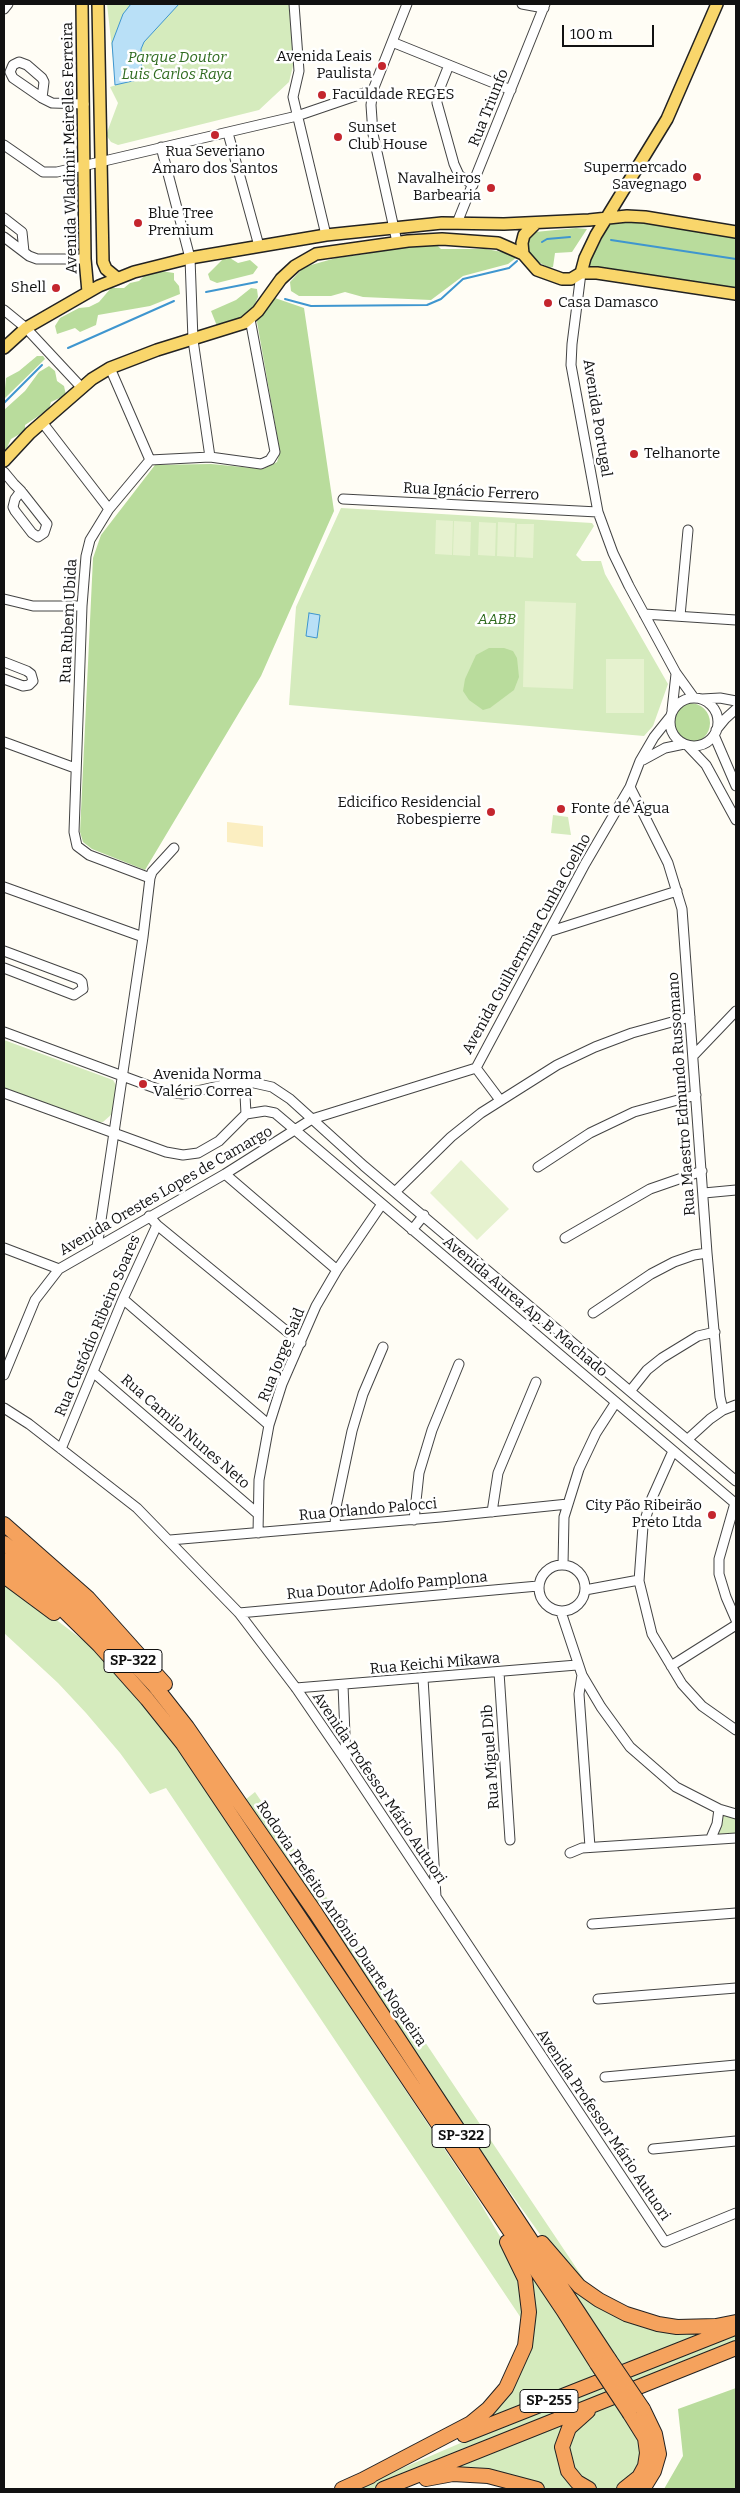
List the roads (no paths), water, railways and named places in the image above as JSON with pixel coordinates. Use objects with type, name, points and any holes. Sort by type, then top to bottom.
[{"type":"highway","points":[[4,1524],[88,1598],[146,1661],[189,1716],[240,1800]]},
{"type":"highway","name":"Rodovia Prefeito Antônio Duarte Nogueira","points":[[4,1543],[81,1608],[167,1700],[240,1800],[414,2063],[603,2361]]},
{"type":"highway","name":"Rodovia Prefeito Antônio Duarte Nogueira","points":[[4,1560],[79,1624],[132,1681],[202,1773],[444,2136],[603,2361]]},
{"type":"highway","points":[[4,1576],[63,1620],[132,1681]]},
{"type":"highway","points":[[414,2063],[550,2254],[580,2286],[616,2310],[658,2324],[697,2328],[736,2322]]},
{"type":"highway","points":[[364,2480],[465,2426],[483,2414],[506,2388],[525,2346],[529,2307],[522,2270],[444,2136]]},
{"type":"highway","name":"SP-255","points":[[342,2489],[448,2441],[736,2327]]},
{"type":"highway","name":"SP-255","points":[[383,2489],[736,2348]]},
{"type":"highway","points":[[603,2361],[636,2412],[655,2434],[658,2454],[654,2472],[643,2489]]},
{"type":"highway","points":[[589,2489],[577,2482],[568,2471],[562,2447],[566,2433],[573,2423],[606,2399]]},
{"type":"highway","points":[[624,2489],[639,2477],[645,2466],[647,2453],[645,2438],[636,2412]]},
{"type":"highway","points":[[389,2489],[426,2479],[459,2474],[488,2476],[537,2489]]},
{"type":"main road","name":"Avenida Wladimir Meirelles Ferreira","points":[[82,4],[85,259],[88,292]]},
{"type":"main road","name":"Avenida Wladimir Meirelles Ferreira","points":[[98,4],[102,262],[106,270],[117,278]]},
{"type":"main road","name":"Avenida Portugal","points":[[581,273],[585,258],[606,218],[667,118],[717,4]]},
{"type":"main road","points":[[620,196],[624,208],[645,217]]},
{"type":"main road","points":[[4,348],[26,328],[88,292],[117,278],[190,258],[326,235],[394,226],[457,222],[536,223],[645,217],[733,233]]},
{"type":"main road","points":[[442,239],[453,233],[457,222]]},
{"type":"main road","points":[[523,254],[522,243],[524,236],[536,223]]},
{"type":"main road","points":[[4,461],[42,422],[81,387],[110,368],[156,350],[193,340],[250,320],[281,279],[305,259],[316,254],[397,242],[442,239],[498,243],[523,254],[537,270],[549,275],[571,279],[581,273],[596,273],[736,294]]},
{"type":"street","points":[[4,9],[8,4]]},
{"type":"street","points":[[294,4],[299,72],[293,97],[326,235]]},
{"type":"street","points":[[397,242],[373,134],[371,105],[374,90],[407,4]]},
{"type":"street","points":[[522,4],[545,6]]},
{"type":"street","name":"Rua Triunfo","points":[[457,222],[545,6]]},
{"type":"street","points":[[392,42],[511,90]]},
{"type":"street","points":[[449,65],[437,95],[437,103],[454,164],[459,175],[473,185]]},
{"type":"street","points":[[4,145],[43,172],[85,166],[297,116],[374,90]]},
{"type":"street","points":[[42,98],[52,103],[84,104]]},
{"type":"street","points":[[228,133],[259,246]]},
{"type":"street","points":[[162,147],[190,258],[193,340],[210,457]]},
{"type":"street","points":[[4,218],[22,232],[24,252]]},
{"type":"street","points":[[4,237],[37,259],[85,259]]},
{"type":"street","name":"Avenida Portugal","points":[[581,273],[571,366],[598,512],[613,553],[644,614],[676,674],[697,699]]},
{"type":"street","points":[[4,310],[26,328],[81,387]]},
{"type":"street","points":[[110,368],[150,460],[210,457],[261,464],[270,460],[275,452],[250,320]]},
{"type":"street","points":[[42,422],[109,509]]},
{"type":"street","name":"Rua Rubem Ubida","points":[[150,460],[109,509],[90,540],[86,556],[82,606],[74,832],[77,846],[89,855],[150,878]]},
{"type":"street","points":[[4,472],[21,492],[47,524],[44,533],[38,537],[32,533],[14,511],[15,499],[21,492]]},
{"type":"street","name":"Rua Ignácio Ferrero","points":[[343,499],[598,512]]},
{"type":"street","points":[[680,616],[688,530]]},
{"type":"street","points":[[4,600],[33,606],[82,606]]},
{"type":"street","points":[[644,614],[736,620]]},
{"type":"street","points":[[4,662],[27,671],[31,674],[33,681],[29,685],[23,686],[4,679]]},
{"type":"street","points":[[676,674],[671,715],[672,733],[706,765],[736,820]]},
{"type":"street","points":[[671,715],[680,702],[720,698],[736,701]]},
{"type":"street","points":[[697,699],[713,709],[716,716],[715,733],[736,786]]},
{"type":"street","points":[[640,761],[665,748],[685,744],[699,745],[715,733],[725,719],[736,709]]},
{"type":"street","name":"Avenida Guilhermina Cunha Coelho","points":[[312,1119],[476,1068],[585,864],[630,787],[640,761],[654,737],[671,715]]},
{"type":"street","points":[[4,742],[75,768]]},
{"type":"street","name":"Rua Maestro Edmundo Russomano","points":[[630,787],[668,863],[682,909],[708,1253],[720,1398],[723,1410]]},
{"type":"street","points":[[96,1247],[143,937],[150,878],[152,872],[174,848]]},
{"type":"street","points":[[4,888],[143,937]]},
{"type":"street","points":[[553,927],[565,927],[677,891]]},
{"type":"street","points":[[4,950],[79,979],[82,982],[83,989],[74,995],[4,968]]},
{"type":"street","points":[[693,1056],[734,1015]]},
{"type":"street","points":[[396,1191],[451,1137],[500,1100],[557,1065],[595,1047],[632,1033],[690,1017]]},
{"type":"street","points":[[4,1032],[162,1091],[184,1094],[237,1082],[272,1087],[290,1099],[312,1119]]},
{"type":"street","points":[[476,1068],[500,1100]]},
{"type":"street","points":[[237,1082],[245,1095],[246,1114]]},
{"type":"street","points":[[4,1093],[113,1134],[166,1152],[183,1155],[198,1153],[219,1141],[246,1114],[265,1111],[275,1113],[296,1131]]},
{"type":"street","points":[[538,1166],[590,1133],[634,1112],[696,1095]]},
{"type":"street","name":"Avenida Orestes Lopes de Camargo","points":[[4,1375],[35,1300],[59,1269],[225,1174],[296,1131],[312,1119]]},
{"type":"street","name":"Avenida Aurea Ap. B. Machado","points":[[312,1119],[364,1166],[396,1191],[736,1481]]},
{"type":"street","name":"Avenida Aurea Ap. B. Machado","points":[[296,1131],[736,1504]]},
{"type":"street","points":[[353,1180],[364,1166]]},
{"type":"street","points":[[565,1238],[650,1189],[702,1171]]},
{"type":"street","points":[[225,1174],[337,1270]]},
{"type":"street","points":[[704,1193],[736,1190]]},
{"type":"street","name":"Rua Jorge Said","points":[[258,1533],[259,1480],[269,1424],[282,1384],[316,1306],[337,1270],[382,1204]]},
{"type":"street","points":[[412,1230],[424,1215]]},
{"type":"street","name":"Rua Custódio Ribeiro Soares","points":[[61,1448],[123,1299],[157,1225],[149,1216]]},
{"type":"street","points":[[157,1225],[301,1343]]},
{"type":"street","points":[[4,1248],[59,1269]]},
{"type":"street","points":[[593,1313],[651,1274],[674,1262],[694,1254],[708,1253]]},
{"type":"street","points":[[123,1299],[269,1424]]},
{"type":"street","points":[[631,1390],[647,1370],[662,1358],[698,1336],[715,1332]]},
{"type":"street","points":[[335,1526],[336,1507],[352,1431],[363,1394],[383,1347]]},
{"type":"street","points":[[568,1360],[579,1348]]},
{"type":"street","points":[[414,1520],[419,1473],[432,1430],[459,1364]]},
{"type":"street","name":"Rua Camilo Nunes Neto","points":[[93,1372],[258,1514]]},
{"type":"street","points":[[492,1512],[498,1473],[536,1382]]},
{"type":"street","points":[[563,1565],[564,1517],[579,1468],[596,1433],[616,1402]]},
{"type":"street","points":[[688,1439],[723,1410],[736,1405]]},
{"type":"street","name":"Avenida Professor Mário Autuori","points":[[4,1408],[61,1448],[137,1508],[239,1613],[296,1688],[346,1761],[665,2242],[736,2213]]},
{"type":"street","points":[[673,1451],[652,1498],[643,1526],[639,1580],[652,1634],[670,1666],[682,1684],[702,1706],[736,1730]]},
{"type":"street","points":[[707,1479],[718,1466]]},
{"type":"street","name":"Rua Orlando Palocci","points":[[170,1540],[414,1520],[568,1504]]},
{"type":"street","points":[[736,1504],[719,1559],[719,1574],[736,1620]]},
{"type":"street","points":[[563,1565],[570,1567],[582,1576],[585,1590],[584,1597],[575,1608],[561,1612],[554,1610],[542,1601],[538,1586],[544,1573],[549,1568],[563,1565]]},
{"type":"street","points":[[585,1590],[639,1580]]},
{"type":"street","name":"Rua Doutor Adolfo Pamplona","points":[[239,1613],[538,1586]]},
{"type":"street","points":[[561,1612],[577,1665],[582,1675],[601,1707],[630,1747],[676,1787],[719,1809],[736,1814]]},
{"type":"street","points":[[670,1666],[736,1625]]},
{"type":"street","name":"Rua Keichi Mikawa","points":[[296,1688],[577,1665]]},
{"type":"street","name":"Rua Miguel Dib","points":[[498,1672],[510,1840]]},
{"type":"street","points":[[582,1675],[579,1694],[590,1847]]},
{"type":"street","points":[[422,1678],[436,1897]]},
{"type":"street","points":[[343,1685],[346,1761]]},
{"type":"street","points":[[711,1838],[717,1824],[719,1809]]},
{"type":"street","points":[[570,1853],[590,1847],[711,1838],[736,1838]]},
{"type":"street","points":[[592,1924],[736,1913]]},
{"type":"street","points":[[598,1999],[736,1988]]},
{"type":"street","points":[[605,2077],[736,2065]]},
{"type":"street","points":[[653,2149],[736,2141]]},
{"type":"water","points":[[131,4],[179,4],[144,42],[141,49],[142,77],[115,85],[112,43],[123,14]]},
{"type":"water","points":[[309,613],[320,615],[317,638],[306,636]]},
{"type":"waterway","points":[[542,242],[547,239],[570,237]]},
{"type":"waterway","points":[[611,240],[736,259]]},
{"type":"waterway","points":[[285,299],[311,306],[427,305],[441,299],[463,279],[509,268],[517,261]]},
{"type":"waterway","points":[[206,292],[257,282]]},
{"type":"waterway","points":[[68,348],[174,301]]},
{"type":"waterway","points":[[4,403],[42,365]]},
{"type":"place","name":"Avenida Leais Paulista","points":[[382,66]]},
{"type":"place","name":"Faculdade REGES","points":[[322,95]]},
{"type":"place","name":"Rua Severiano Amaro dos Santos","points":[[215,135]]},
{"type":"place","name":"Sunset Club House","points":[[338,137]]},
{"type":"place","name":"Supermercado Savegnago","points":[[697,177]]},
{"type":"place","name":"Navalheiros Barbearia","points":[[491,188]]},
{"type":"place","name":"Blue Tree Premium","points":[[138,223]]},
{"type":"place","name":"Shell","points":[[56,288]]},
{"type":"place","name":"Casa Damasco","points":[[548,303]]},
{"type":"place","name":"Telhanorte","points":[[634,454]]},
{"type":"place","name":"Fonte de Água","points":[[561,809]]},
{"type":"place","name":"Edicifico Residencial Robespierre","points":[[491,812]]},
{"type":"place","name":"Avenida Norma Valério Correa","points":[[143,1084]]},
{"type":"place","name":"City Pão Ribeirão Preto Ltda","points":[[712,1515]]},
{"type":"park label","name":"Parque Doutor Luis Carlos Raya","points":[[177,66]]},
{"type":"park label","name":"AABB","points":[[497,620]]}]
